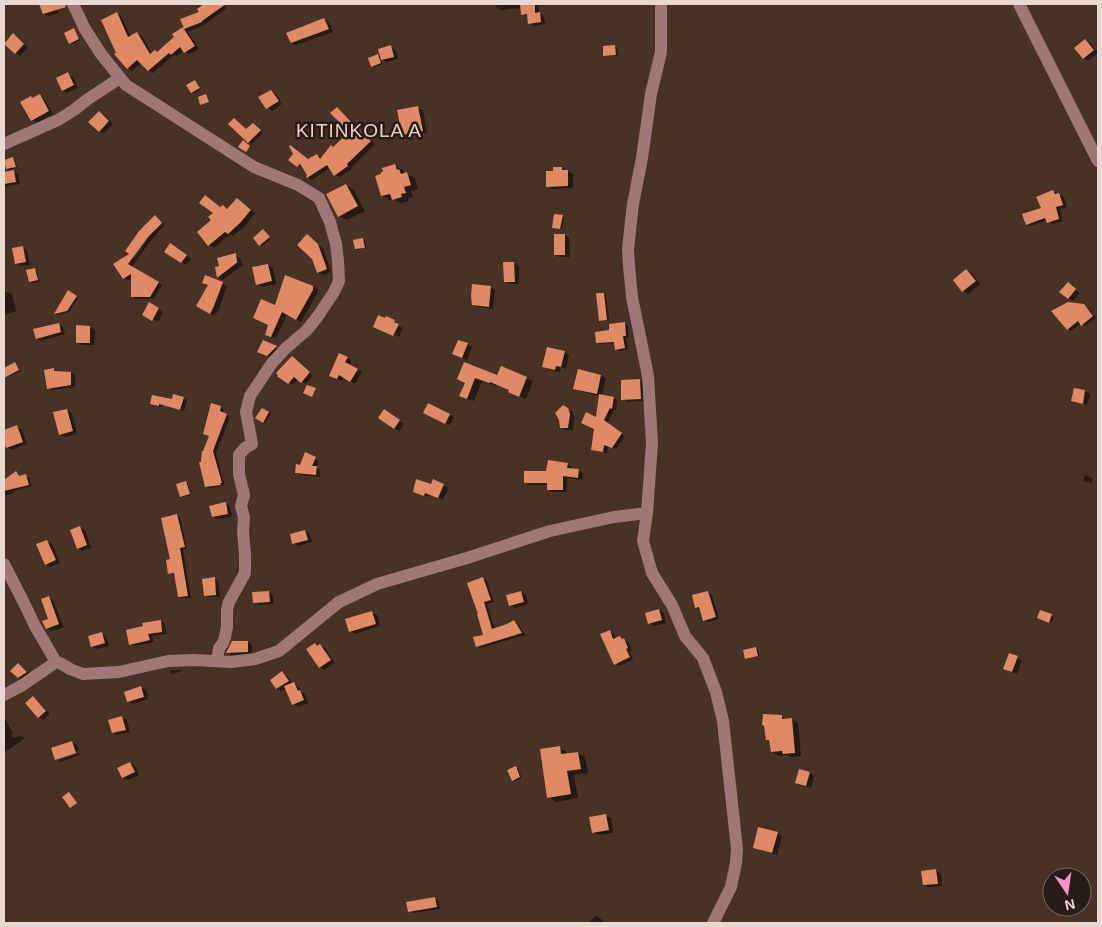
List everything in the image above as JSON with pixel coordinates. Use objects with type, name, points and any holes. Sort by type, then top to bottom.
[{"type":"street","points":[[73,4],[85,29],[101,54],[126,85],[254,166],[298,185],[319,198],[330,222],[336,244],[339,281],[334,292],[307,330],[272,363],[250,396],[247,404],[246,418],[252,444],[239,455],[239,474],[244,495],[241,506],[244,517],[245,573],[227,609],[226,632],[223,643],[219,648],[217,661]]},
{"type":"street","points":[[661,4],[661,52],[651,94],[633,204],[628,249],[632,297],[648,376],[652,443],[643,541],[649,568],[672,604],[685,636],[703,658],[716,692],[722,721],[737,849],[731,887],[712,923]]},
{"type":"street","points":[[1019,4],[1098,161]]},
{"type":"street","points":[[4,144],[58,120],[120,78]]},
{"type":"street","points":[[4,564],[35,626],[56,662],[83,674],[120,672],[168,661],[231,662],[255,659],[278,650],[340,602],[377,584],[467,558],[550,531],[614,517],[646,513]]},
{"type":"street","points":[[4,695],[21,686],[56,662]]},
{"type":"building","points":[[39,4],[65,4],[66,7],[43,14]]},
{"type":"building","points":[[204,4],[226,4],[202,22],[184,29],[195,46],[184,53],[180,47],[171,55],[169,53],[148,71],[137,60],[127,69],[114,54],[116,53],[101,20],[117,12],[128,37],[137,32],[150,54],[155,50],[157,52],[174,37],[172,34],[184,28],[180,19],[199,12],[197,9]]},
{"type":"building","points":[[520,4],[535,4],[535,13],[540,12],[541,22],[528,24],[527,14],[521,15]]},
{"type":"building","points":[[324,18],[329,29],[291,43],[286,33]]},
{"type":"building","points":[[74,28],[79,39],[69,44],[64,33]]},
{"type":"building","points":[[13,33],[24,44],[15,54],[4,44]]},
{"type":"building","points":[[1085,39],[1094,50],[1083,59],[1074,48]]},
{"type":"building","points":[[391,45],[394,57],[381,60],[378,49]]},
{"type":"building","points":[[615,45],[616,55],[603,56],[603,46]]},
{"type":"building","points":[[378,54],[381,63],[371,67],[368,58]]},
{"type":"building","points":[[68,72],[74,85],[62,91],[56,78]]},
{"type":"building","points":[[195,80],[200,88],[191,93],[186,85]]},
{"type":"building","points":[[271,90],[279,101],[266,109],[258,97]]},
{"type":"building","points":[[40,94],[49,111],[31,121],[20,102]]},
{"type":"building","points":[[206,94],[209,102],[200,105],[198,97]]},
{"type":"building","points":[[418,106],[423,131],[402,135],[397,110]]},
{"type":"building","points":[[337,107],[371,141],[347,164],[348,166],[334,176],[327,165],[307,178],[300,164],[297,167],[288,160],[293,154],[289,146],[308,159],[317,154],[320,159],[331,145],[333,147],[349,132],[330,113]]},
{"type":"building","points":[[99,111],[109,121],[99,132],[88,122]]},
{"type":"building","points":[[234,118],[246,129],[253,123],[261,130],[248,143],[228,124]]},
{"type":"building","points":[[243,140],[250,146],[246,152],[238,147]]},
{"type":"building","points":[[13,157],[16,167],[6,169],[4,160]]},
{"type":"building","points":[[395,164],[401,174],[407,172],[411,185],[404,187],[406,193],[401,194],[402,197],[392,200],[390,194],[381,196],[375,176],[383,172],[382,168]]},
{"type":"building","points":[[553,167],[562,167],[562,170],[568,170],[568,186],[546,187],[546,171],[553,171]]},
{"type":"building","points":[[14,170],[16,182],[4,184],[4,172]]},
{"type":"building","points":[[346,184],[358,206],[338,217],[326,194]]},
{"type":"building","points":[[1053,190],[1055,194],[1059,193],[1063,205],[1056,207],[1059,219],[1047,223],[1045,218],[1026,225],[1022,214],[1041,208],[1036,197]]},
{"type":"building","points":[[205,195],[220,207],[223,205],[227,209],[237,198],[251,210],[228,234],[225,232],[208,246],[197,232],[211,220],[208,217],[213,213],[199,203]]},
{"type":"building","points":[[554,214],[563,215],[560,229],[552,228]]},
{"type":"building","points":[[155,215],[162,223],[148,237],[128,264],[159,282],[150,297],[131,297],[131,274],[123,279],[113,264],[129,254],[125,251],[139,231]]},
{"type":"building","points":[[263,229],[270,237],[259,246],[253,238]]},
{"type":"building","points":[[307,234],[318,244],[327,269],[317,273],[312,259],[297,245]]},
{"type":"building","points":[[554,234],[565,234],[565,255],[554,255]]},
{"type":"building","points":[[363,238],[365,248],[355,249],[353,240]]},
{"type":"building","points":[[170,243],[187,255],[181,263],[164,252]]},
{"type":"building","points":[[23,246],[26,262],[15,264],[12,248]]},
{"type":"building","points":[[236,253],[237,262],[239,261],[217,278],[215,267],[219,266],[217,258]]},
{"type":"building","points":[[503,262],[514,262],[515,282],[504,282]]},
{"type":"building","points":[[268,264],[272,281],[256,285],[252,267]]},
{"type":"building","points":[[35,268],[38,280],[29,282],[26,270]]},
{"type":"building","points":[[966,269],[976,281],[962,292],[953,280]]},
{"type":"building","points":[[205,275],[223,282],[210,314],[196,306],[208,285],[202,283]]},
{"type":"building","points":[[285,275],[313,286],[313,290],[296,320],[282,312],[271,337],[265,335],[268,325],[253,318],[261,299],[275,305]]},
{"type":"building","points":[[1068,282],[1076,289],[1068,299],[1059,292]]},
{"type":"building","points":[[472,284],[491,286],[489,307],[472,305]]},
{"type":"building","points":[[68,290],[77,296],[67,311],[54,314]]},
{"type":"building","points":[[596,293],[604,293],[607,320],[599,321]]},
{"type":"building","points":[[149,302],[159,308],[152,321],[142,315]]},
{"type":"building","points":[[1068,302],[1084,304],[1093,316],[1081,326],[1078,321],[1067,330],[1051,311]]},
{"type":"building","points":[[378,315],[385,318],[386,316],[399,324],[393,336],[373,327]]},
{"type":"building","points":[[625,322],[626,336],[623,336],[625,348],[615,350],[614,342],[596,343],[595,332],[609,330],[609,324]]},
{"type":"building","points":[[59,323],[61,332],[36,339],[33,329]]},
{"type":"building","points":[[76,325],[90,326],[90,343],[76,343]]},
{"type":"building","points":[[263,340],[277,346],[267,356],[257,352]]},
{"type":"building","points":[[458,340],[468,343],[462,358],[452,354]]},
{"type":"building","points":[[547,347],[565,351],[561,367],[556,366],[555,370],[542,367]]},
{"type":"building","points":[[339,353],[348,357],[345,362],[358,369],[350,382],[339,375],[337,379],[329,376]]},
{"type":"building","points":[[292,356],[310,372],[301,383],[294,377],[288,384],[277,376],[276,373]]},
{"type":"building","points":[[15,362],[19,370],[4,378],[4,368]]},
{"type":"building","points":[[464,362],[497,375],[501,366],[527,377],[519,397],[508,392],[509,390],[475,378],[467,399],[459,396],[465,383],[457,379]]},
{"type":"building","points":[[54,368],[54,371],[71,372],[71,385],[47,389],[44,370]]},
{"type":"building","points":[[578,369],[601,375],[597,394],[573,389]]},
{"type":"building","points":[[640,379],[641,399],[621,400],[621,380]]},
{"type":"building","points":[[307,385],[316,388],[312,397],[303,393]]},
{"type":"building","points":[[1074,388],[1085,390],[1083,404],[1071,401]]},
{"type":"building","points":[[173,394],[184,397],[180,410],[159,404],[159,406],[150,404],[152,395],[172,399]]},
{"type":"building","points":[[599,394],[614,397],[612,409],[610,408],[604,420],[622,433],[612,448],[604,445],[603,452],[591,450],[594,429],[581,423],[586,412],[596,417]]},
{"type":"building","points":[[211,403],[221,406],[220,411],[227,414],[213,451],[222,483],[220,483],[221,485],[205,487],[199,462],[201,462],[202,451],[209,436],[203,434]]},
{"type":"building","points":[[428,403],[450,414],[445,424],[423,413]]},
{"type":"building","points":[[563,405],[568,408],[570,414],[568,428],[560,428],[559,420],[555,413]]},
{"type":"building","points":[[262,408],[269,412],[263,423],[255,418]]},
{"type":"building","points":[[67,409],[73,431],[59,435],[53,412]]},
{"type":"building","points":[[384,409],[400,420],[394,429],[378,418]]},
{"type":"building","points":[[17,425],[23,442],[6,448],[4,430]]},
{"type":"building","points":[[305,452],[316,457],[312,466],[317,466],[316,475],[295,473],[296,464],[300,465]]},
{"type":"building","points":[[548,460],[568,463],[567,468],[579,469],[578,478],[563,476],[563,490],[547,490],[547,483],[524,483],[524,471],[546,471]]},
{"type":"building","points":[[16,471],[19,476],[26,474],[29,485],[4,491],[4,480]]},
{"type":"building","points":[[416,479],[431,484],[433,479],[444,484],[438,498],[425,493],[424,496],[413,492]]},
{"type":"building","points":[[186,481],[190,494],[180,497],[176,484]]},
{"type":"building","points":[[226,502],[228,514],[212,517],[209,506]]},
{"type":"building","points":[[177,514],[185,547],[180,548],[188,596],[178,597],[174,573],[168,574],[166,560],[170,559],[161,518]]},
{"type":"building","points":[[80,526],[87,545],[77,549],[70,530]]},
{"type":"building","points":[[305,530],[308,540],[292,544],[290,534]]},
{"type":"building","points":[[47,540],[56,560],[45,565],[36,544]]},
{"type":"building","points":[[215,577],[216,595],[204,596],[202,579]]},
{"type":"building","points":[[483,577],[491,600],[484,602],[492,629],[514,620],[522,633],[476,647],[473,637],[483,635],[467,583]]},
{"type":"building","points":[[269,591],[270,602],[253,603],[252,592]]},
{"type":"building","points":[[521,591],[524,602],[509,606],[506,595]]},
{"type":"building","points":[[708,591],[716,617],[703,621],[699,607],[695,608],[692,595]]},
{"type":"building","points":[[49,596],[59,624],[46,629],[42,621],[48,619],[41,599]]},
{"type":"building","points":[[659,609],[662,620],[648,624],[645,613]]},
{"type":"building","points":[[1040,610],[1052,614],[1049,623],[1037,618]]},
{"type":"building","points":[[372,611],[376,624],[349,632],[345,619]]},
{"type":"building","points":[[161,620],[162,632],[148,634],[150,640],[129,645],[126,630],[143,626],[142,623]]},
{"type":"building","points":[[610,630],[613,639],[620,636],[622,639],[624,638],[630,657],[614,665],[600,634]]},
{"type":"building","points":[[102,632],[105,643],[91,647],[88,636]]},
{"type":"building","points":[[232,641],[248,641],[248,652],[226,653]]},
{"type":"building","points":[[315,643],[317,646],[320,644],[331,660],[319,668],[306,649]]},
{"type":"building","points":[[756,647],[758,656],[745,659],[743,650]]},
{"type":"building","points":[[1009,653],[1018,656],[1012,672],[1003,669]]},
{"type":"building","points":[[18,663],[27,672],[18,678],[10,671]]},
{"type":"building","points":[[282,671],[289,681],[276,689],[270,680]]},
{"type":"building","points":[[294,682],[304,700],[292,705],[284,686]]},
{"type":"building","points":[[141,686],[144,697],[127,702],[124,692]]},
{"type":"building","points":[[33,696],[46,711],[38,718],[25,703]]},
{"type":"building","points":[[763,714],[782,715],[782,719],[792,718],[795,753],[771,752],[769,740],[766,740],[764,726],[762,725]]},
{"type":"building","points":[[122,716],[126,730],[112,733],[108,720]]},
{"type":"building","points":[[72,741],[76,753],[55,760],[51,748]]},
{"type":"building","points":[[560,746],[561,754],[578,752],[581,769],[567,771],[571,794],[547,798],[540,749]]},
{"type":"building","points":[[130,762],[135,772],[122,778],[117,768]]},
{"type":"building","points":[[516,766],[520,777],[512,781],[507,770]]},
{"type":"building","points":[[799,769],[810,772],[806,786],[795,783]]},
{"type":"building","points":[[69,792],[77,803],[70,808],[62,797]]},
{"type":"building","points":[[606,814],[609,830],[592,833],[589,817]]},
{"type":"building","points":[[758,827],[778,832],[772,853],[753,848]]},
{"type":"building","points":[[936,869],[938,884],[923,885],[921,871]]},
{"type":"building","points":[[435,897],[437,907],[408,912],[406,902]]},
{"type":"district","name":"KITINKOLA A","points":[[359,130]]}]
